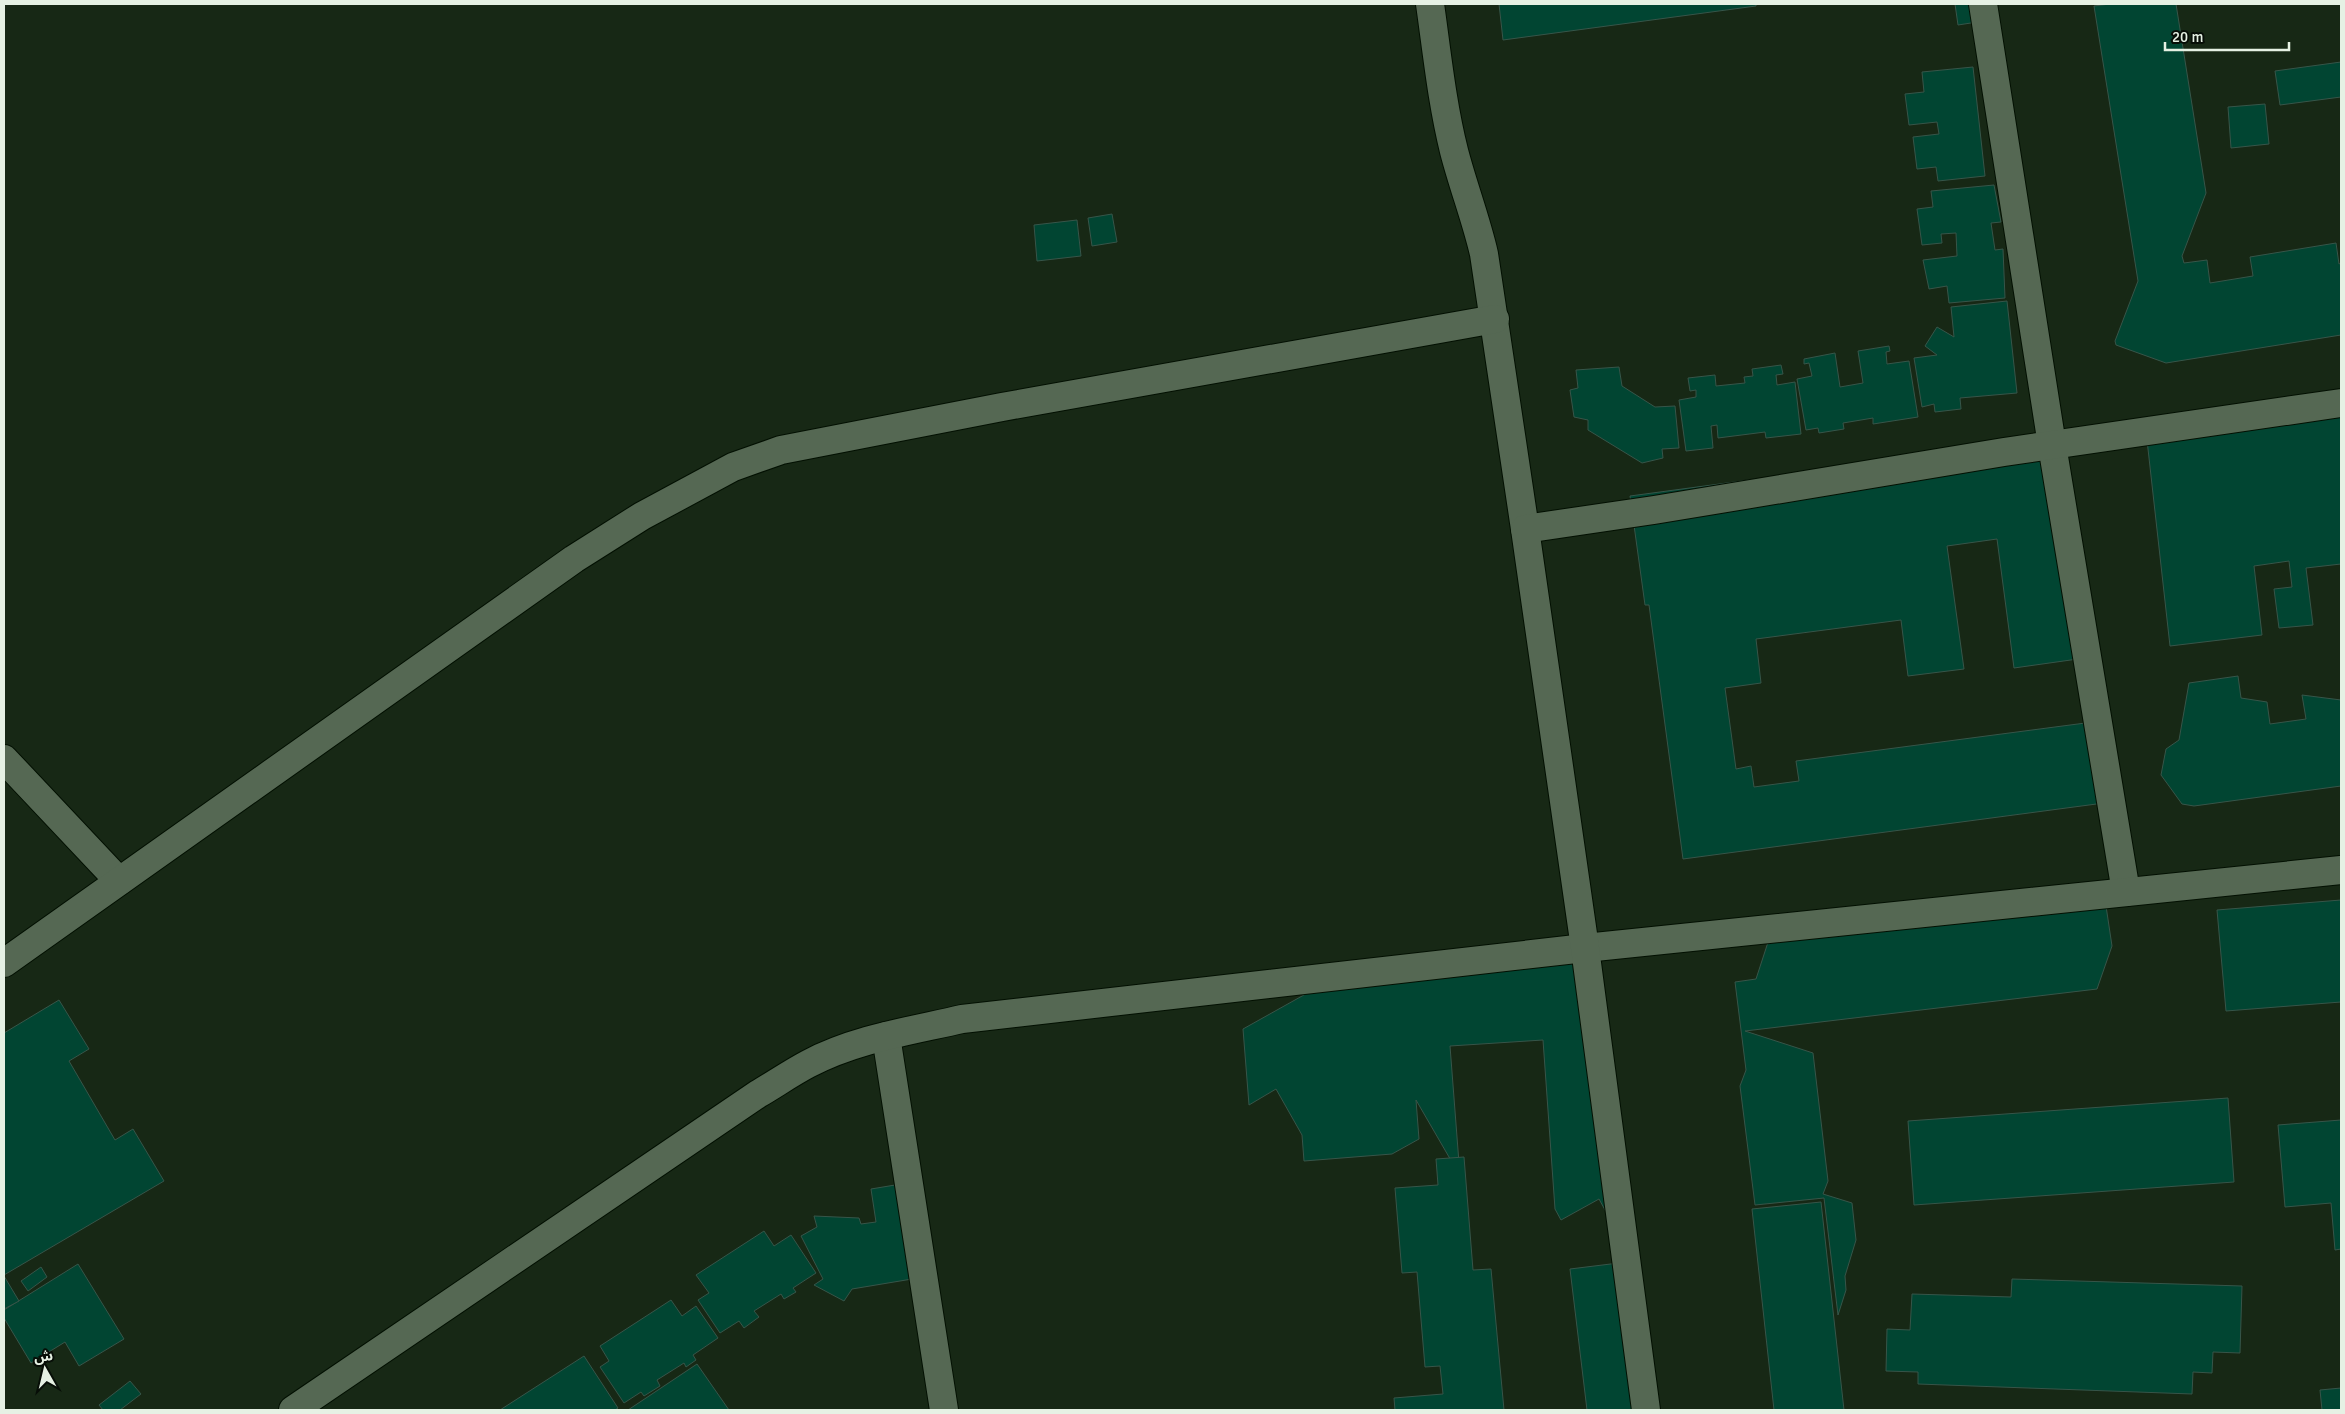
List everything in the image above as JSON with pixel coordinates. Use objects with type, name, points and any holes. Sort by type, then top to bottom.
[{"type":"street","points":[[1430,4],[1444,101],[1454,152],[1477,222],[1495,318],[1585,948],[1646,1410]]},
{"type":"street","points":[[1983,4],[2052,445],[2126,892]]},
{"type":"street","points":[[4,963],[574,559],[642,516],[733,467],[781,450],[1002,407],[1495,318]]},
{"type":"street","points":[[1525,529],[1654,510],[2052,445],[2341,404]]},
{"type":"street","points":[[4,759],[119,881]]},
{"type":"street","points":[[293,1410],[758,1094],[808,1064],[842,1049],[886,1036],[962,1019],[1585,948],[2341,870]]},
{"type":"street","points":[[886,1036],[944,1410]]},
{"type":"building","points":[[1499,4],[1756,4],[1756,6],[1503,40]]},
{"type":"building","points":[[1955,4],[1988,4],[1990,20],[1958,25]]},
{"type":"building","points":[[2110,4],[2176,4],[2206,193],[2182,256],[2184,263],[2207,260],[2210,283],[2253,276],[2250,257],[2336,243],[2339,264],[2341,263],[2341,335],[2166,363],[2116,345],[2115,341],[2138,281],[2094,6]]},
{"type":"building","points":[[2341,62],[2341,97],[2280,105],[2275,71]]},
{"type":"building","points":[[1973,67],[1985,176],[1938,181],[1936,167],[1917,169],[1913,137],[1939,134],[1937,122],[1909,125],[1905,94],[1924,92],[1922,72]]},
{"type":"building","points":[[2265,104],[2269,144],[2231,148],[2228,107]]},
{"type":"building","points":[[1994,185],[2001,222],[1991,223],[1995,250],[2003,249],[2005,298],[1949,303],[1947,286],[1929,289],[1923,260],[1957,256],[1956,233],[1941,234],[1942,243],[1922,245],[1917,209],[1933,207],[1931,191]]},
{"type":"building","points":[[1112,214],[1117,242],[1092,246],[1088,218]]},
{"type":"building","points":[[1077,220],[1081,256],[1037,261],[1034,225]]},
{"type":"building","points":[[2007,301],[2017,393],[1960,398],[1961,409],[1935,412],[1934,404],[1922,407],[1914,358],[1937,355],[1925,346],[1937,327],[1954,337],[1951,307]]},
{"type":"building","points":[[1889,346],[1890,351],[1886,352],[1887,364],[1909,361],[1918,417],[1873,424],[1873,418],[1843,423],[1844,429],[1819,433],[1818,428],[1806,430],[1797,379],[1812,376],[1809,363],[1804,364],[1804,359],[1835,353],[1840,387],[1863,383],[1858,351]]},
{"type":"building","points":[[1781,365],[1783,374],[1776,375],[1777,385],[1795,382],[1801,434],[1766,438],[1765,432],[1718,438],[1717,425],[1711,426],[1713,448],[1686,451],[1679,400],[1696,397],[1696,390],[1690,391],[1688,378],[1715,375],[1716,386],[1745,383],[1744,377],[1753,376],[1752,369]]},
{"type":"building","points":[[1619,367],[1622,386],[1655,407],[1675,406],[1679,448],[1662,449],[1663,458],[1642,463],[1588,430],[1588,420],[1574,417],[1570,390],[1578,388],[1576,370]]},
{"type":"building","points":[[2341,400],[2341,564],[2306,568],[2313,625],[2279,628],[2274,589],[2292,587],[2289,561],[2254,566],[2262,635],[2170,646],[2145,422]]},
{"type":"building","points":[[2062,438],[2092,657],[2014,668],[1997,539],[1947,546],[1964,669],[1908,676],[1901,620],[1756,639],[1761,683],[1725,688],[1736,769],[1751,766],[1754,787],[1799,781],[1796,761],[2093,722],[2104,803],[1683,859],[1649,605],[1645,605],[1630,496]]},
{"type":"building","points":[[2238,676],[2241,698],[2267,702],[2270,724],[2306,719],[2302,695],[2341,700],[2341,786],[2194,806],[2182,804],[2161,775],[2166,749],[2179,740],[2189,683]]},
{"type":"building","points":[[2341,900],[2341,1002],[2226,1011],[2217,910]]},
{"type":"building","points":[[2106,906],[2112,946],[2097,989],[1745,1031],[1813,1053],[1828,1181],[1823,1194],[1852,1203],[1856,1240],[1845,1276],[1846,1290],[1838,1315],[1824,1198],[1755,1205],[1740,1086],[1746,1070],[1735,982],[1756,979],[1771,933]]},
{"type":"building","points":[[1564,947],[1609,1025],[1621,1239],[1599,1199],[1561,1220],[1555,1209],[1543,1040],[1450,1046],[1460,1176],[1416,1100],[1419,1139],[1392,1154],[1304,1161],[1302,1135],[1276,1089],[1249,1105],[1243,1029],[1311,991]]},
{"type":"building","points":[[59,1000],[89,1049],[69,1061],[115,1140],[133,1129],[164,1181],[4,1275],[4,1033]]},
{"type":"building","points":[[2228,1098],[2234,1182],[1914,1205],[1908,1121]]},
{"type":"building","points":[[2341,1120],[2341,1249],[2335,1250],[2331,1203],[2285,1207],[2278,1125]]},
{"type":"building","points":[[1464,1157],[1473,1270],[1491,1269],[1504,1410],[1395,1410],[1394,1398],[1443,1394],[1440,1366],[1425,1367],[1417,1272],[1402,1273],[1395,1188],[1438,1185],[1436,1159]]},
{"type":"building","points":[[901,1184],[912,1279],[852,1289],[844,1301],[814,1285],[823,1279],[801,1236],[817,1227],[814,1216],[859,1218],[861,1224],[876,1222],[871,1189]]},
{"type":"building","points":[[1821,1202],[1844,1410],[1774,1410],[1752,1209]]},
{"type":"building","points":[[764,1231],[774,1246],[791,1235],[816,1273],[793,1288],[796,1292],[784,1299],[781,1294],[754,1311],[759,1317],[744,1328],[739,1321],[720,1333],[698,1300],[709,1293],[696,1275]]},
{"type":"building","points":[[1635,1261],[1653,1410],[1587,1410],[1570,1269]]},
{"type":"building","points":[[78,1264],[124,1339],[79,1366],[65,1342],[31,1363],[4,1318],[4,1310]]},
{"type":"building","points":[[41,1267],[47,1277],[28,1291],[21,1281]]},
{"type":"building","points":[[4,1276],[19,1301],[4,1309]]},
{"type":"building","points":[[2012,1279],[2242,1286],[2240,1353],[2213,1352],[2212,1373],[2193,1372],[2192,1394],[1918,1384],[1918,1372],[1886,1371],[1887,1329],[1910,1330],[1912,1294],[2011,1297]]},
{"type":"building","points":[[671,1300],[682,1316],[696,1306],[718,1338],[693,1355],[696,1360],[686,1367],[684,1363],[657,1380],[660,1386],[644,1396],[641,1392],[624,1403],[600,1367],[609,1361],[600,1346]]},
{"type":"building","points":[[584,1356],[618,1408],[615,1410],[500,1410]]},
{"type":"building","points":[[697,1364],[729,1410],[628,1410]]},
{"type":"building","points":[[130,1381],[141,1394],[120,1410],[103,1410],[99,1405]]},
{"type":"building","points":[[2341,1388],[2341,1410],[2322,1410],[2320,1390]]}]
